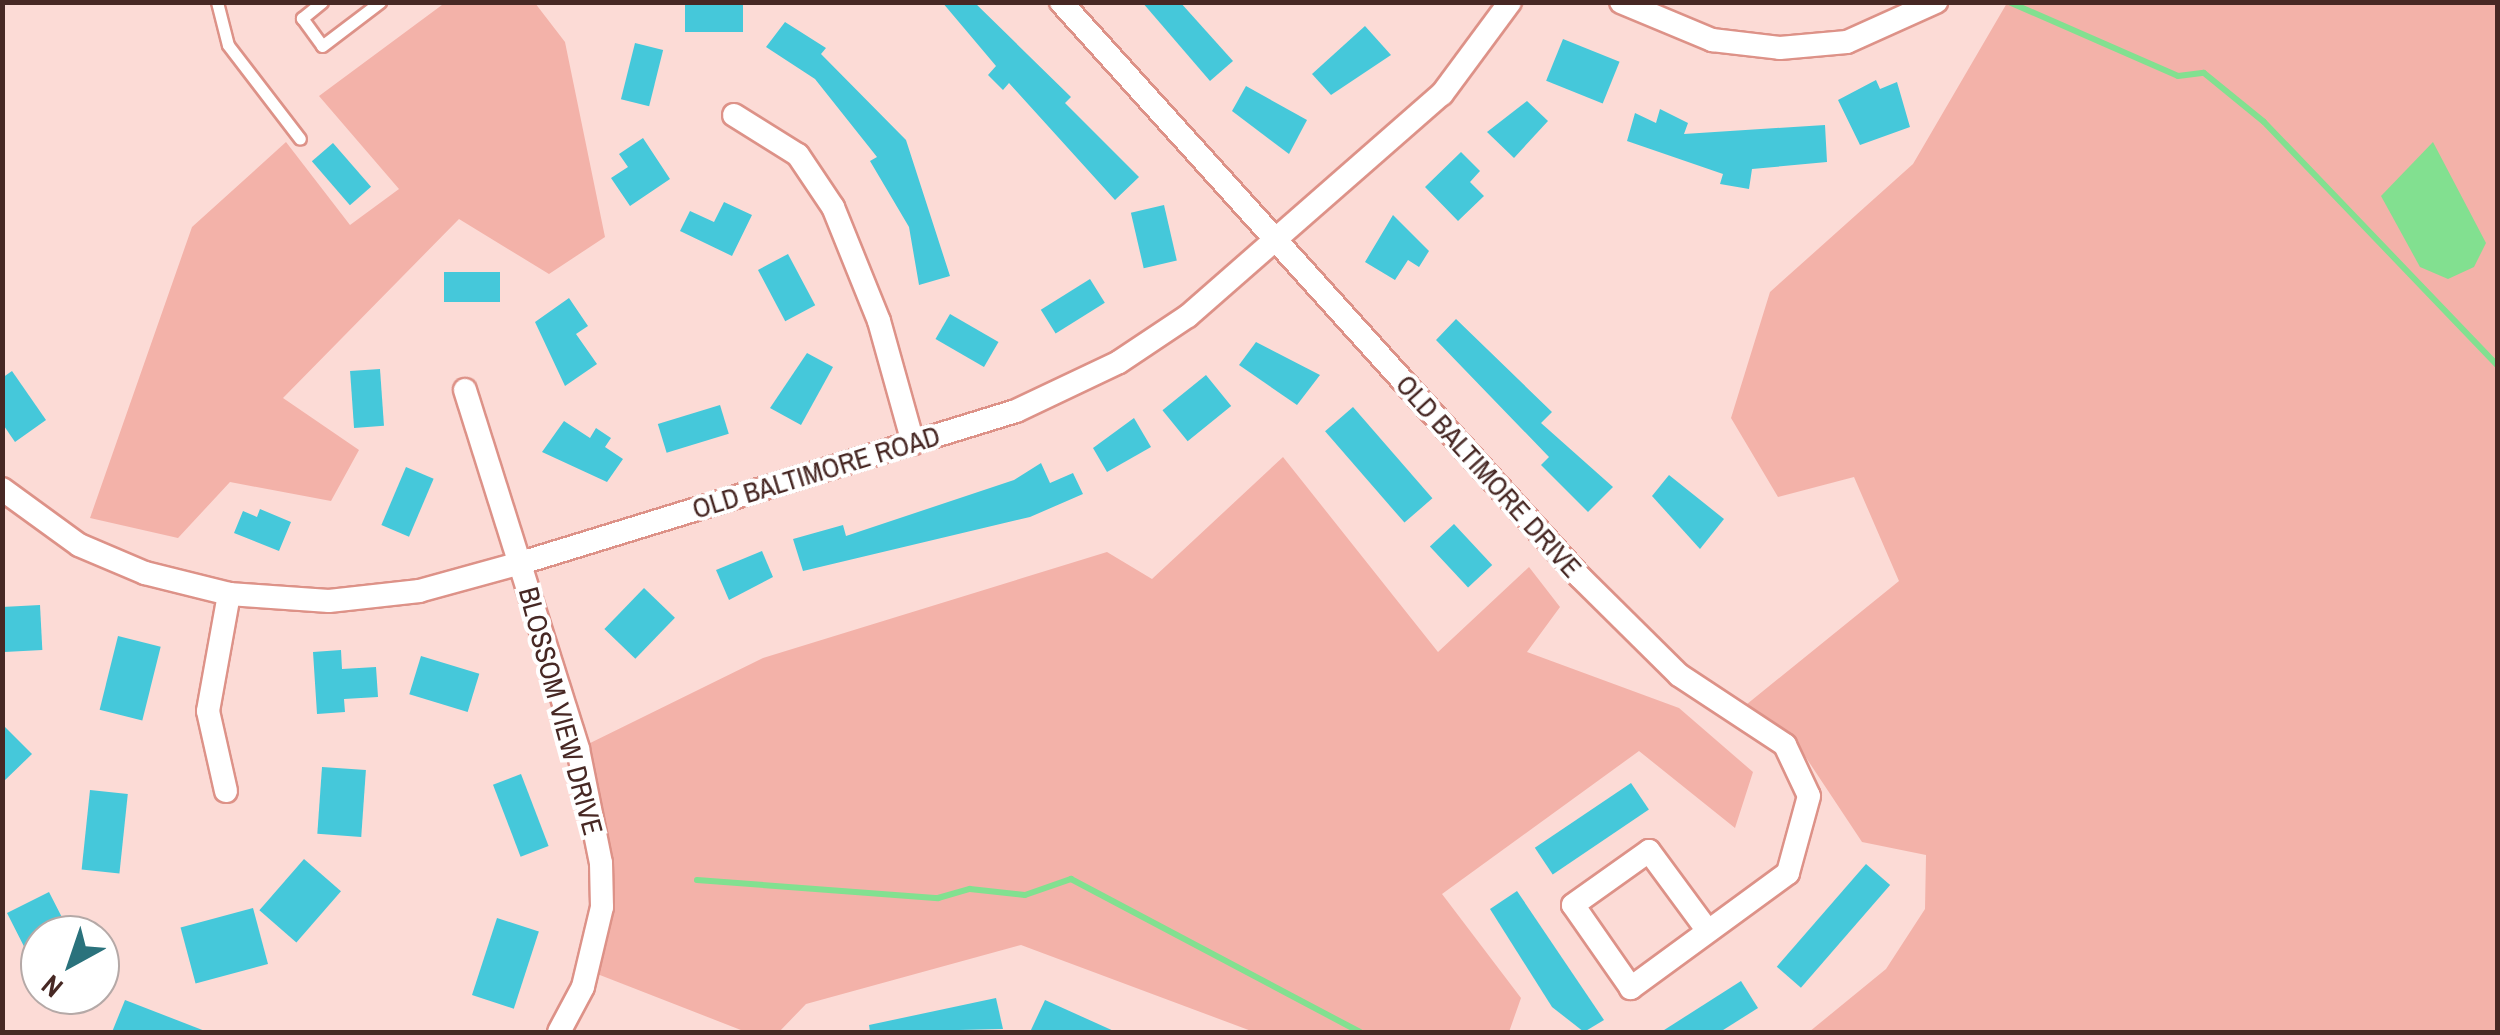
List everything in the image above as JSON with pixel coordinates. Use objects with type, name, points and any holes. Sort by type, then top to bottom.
[{"type":"street","name":"OLD BALTIMORE DRIVE","points":[[1061,2],[1275,241],[1678,675],[1785,745],[1809,796],[1788,872],[1708,931],[1630,988],[1573,906],[1650,851],[1708,931]]},
{"type":"street","name":"OLD BALTIMORE ROAD","points":[[2,489],[79,545],[228,594],[328,601],[418,591],[521,563],[1016,411],[1120,362],[1275,241],[1442,94],[1510,2]]},
{"type":"street","points":[[1621,2],[1712,40],[1780,48],[1848,42],[1936,2]]},
{"type":"street","points":[[734,115],[798,154],[833,207],[879,320],[912,443]]},
{"type":"street","name":"BLOSSOM VIEW DRIVE","points":[[465,390],[521,563],[601,863],[602,907],[583,988],[559,1032]]},
{"type":"street","points":[[226,791],[208,711],[228,594]]},
{"type":"lane","points":[[217,2],[228,45],[300,139]]},
{"type":"lane","points":[[322,2],[302,18],[322,46],[380,2]]},
{"type":"shaded area","points":[[446,2],[535,3],[565,42],[605,237],[549,274],[459,219],[283,398],[359,450],[331,501],[230,482],[178,538],[90,518],[192,227],[286,142],[350,225],[399,189],[319,96]]},
{"type":"shaded area","points":[[2007,3],[2497,3],[2497,1032],[1809,1032],[1886,969],[1925,909],[1926,855],[1862,842],[1793,738],[1736,713],[1899,581],[1854,477],[1778,497],[1731,418],[1770,292],[1913,164]]},
{"type":"shaded area","points":[[2433,142],[2486,243],[2474,267],[2448,279],[2420,267],[2381,196]]},
{"type":"shaded area","points":[[1283,457],[1438,652],[1529,567],[1560,607],[1527,652],[1679,708],[1753,772],[1735,828],[1639,751],[1442,894],[1521,998],[1509,1032],[1254,1032],[1021,945],[806,1004],[779,1032],[746,1032],[587,970],[602,907],[578,749],[763,658],[1107,552],[1152,579]]},
{"type":"building","points":[[685,2],[743,2],[743,32],[685,32]]},
{"type":"building","points":[[942,2],[974,2],[1071,97],[1065,103],[1139,177],[1115,200],[1009,83],[1003,90],[988,75],[996,66]]},
{"type":"building","points":[[1142,2],[1180,2],[1233,61],[1210,81]]},
{"type":"building","points":[[785,22],[826,48],[821,54],[906,140],[950,276],[919,285],[909,227],[870,161],[877,157],[815,79],[766,47]]},
{"type":"building","points":[[1365,26],[1391,55],[1331,95],[1312,74]]},
{"type":"building","points":[[1563,39],[1620,62],[1603,104],[1546,81]]},
{"type":"building","points":[[635,43],[663,50],[649,106],[621,99]]},
{"type":"building","points":[[1876,80],[1880,89],[1897,82],[1910,127],[1860,145],[1838,100]]},
{"type":"building","points":[[1246,86],[1307,120],[1289,154],[1232,111]]},
{"type":"building","points":[[1527,101],[1548,121],[1514,158],[1487,132]]},
{"type":"building","points":[[1660,109],[1688,123],[1684,134],[1825,125],[1827,162],[1752,169],[1749,189],[1720,184],[1723,174],[1627,141],[1635,113],[1656,123]]},
{"type":"building","points":[[643,138],[670,179],[630,206],[611,178],[628,167],[619,154]]},
{"type":"building","points":[[333,143],[371,187],[350,205],[312,161]]},
{"type":"building","points":[[1461,152],[1480,171],[1470,182],[1484,196],[1458,221],[1425,187]]},
{"type":"building","points":[[724,202],[752,215],[732,256],[680,231],[690,211],[714,222]]},
{"type":"building","points":[[1164,205],[1177,261],[1144,268],[1131,213]]},
{"type":"building","points":[[1393,215],[1429,251],[1419,267],[1408,260],[1395,280],[1365,262]]},
{"type":"building","points":[[788,254],[815,305],[785,321],[758,270]]},
{"type":"building","points":[[444,272],[500,272],[500,302],[444,302]]},
{"type":"building","points":[[1090,279],[1105,303],[1056,333],[1041,310]]},
{"type":"building","points":[[569,298],[588,326],[576,334],[597,364],[565,386],[535,322]]},
{"type":"building","points":[[950,314],[998,342],[984,367],[936,339]]},
{"type":"building","points":[[1456,319],[1552,412],[1541,423],[1613,487],[1588,512],[1541,465],[1549,457],[1436,340]]},
{"type":"building","points":[[1256,342],[1320,375],[1297,405],[1239,365]]},
{"type":"building","points":[[807,353],[833,367],[801,425],[770,408]]},
{"type":"building","points":[[380,369],[384,426],[354,428],[350,371]]},
{"type":"building","points":[[12,371],[46,420],[15,442],[2,423],[2,378]]},
{"type":"building","points":[[1206,375],[1231,406],[1188,441],[1162,410]]},
{"type":"building","points":[[720,405],[729,434],[667,453],[658,424]]},
{"type":"building","points":[[1353,407],[1432,498],[1404,523],[1325,431]]},
{"type":"building","points":[[1134,418],[1151,447],[1107,472],[1093,448]]},
{"type":"building","points":[[564,421],[590,438],[596,428],[611,438],[605,447],[623,459],[607,482],[542,452]]},
{"type":"building","points":[[1041,463],[1050,483],[1073,473],[1083,494],[1030,517],[803,571],[793,539],[843,525],[846,536],[1014,480]]},
{"type":"building","points":[[406,467],[434,479],[409,537],[381,525]]},
{"type":"building","points":[[1669,475],[1724,519],[1700,549],[1652,496]]},
{"type":"building","points":[[260,509],[291,522],[279,551],[234,533],[243,511],[257,517]]},
{"type":"building","points":[[1454,524],[1492,565],[1468,587],[1430,547]]},
{"type":"building","points":[[762,551],[773,577],[729,600],[716,570]]},
{"type":"building","points":[[644,588],[675,618],[635,659],[604,629]]},
{"type":"building","points":[[40,605],[42,650],[4,652],[2,607]]},
{"type":"building","points":[[118,636],[161,647],[142,720],[100,710]]},
{"type":"building","points":[[341,650],[342,669],[376,667],[378,697],[344,699],[345,712],[317,714],[313,652]]},
{"type":"building","points":[[421,656],[479,674],[468,712],[409,694]]},
{"type":"building","points":[[2,724],[32,754],[2,783]]},
{"type":"building","points":[[322,767],[366,770],[361,837],[317,834]]},
{"type":"building","points":[[521,774],[549,846],[521,857],[493,785]]},
{"type":"building","points":[[1631,783],[1649,810],[1553,874],[1535,848]]},
{"type":"building","points":[[90,790],[128,794],[119,874],[82,870]]},
{"type":"building","points":[[304,859],[341,891],[296,942],[259,910]]},
{"type":"building","points":[[1866,864],[1890,885],[1801,988],[1777,967]]},
{"type":"building","points":[[1517,891],[1604,1020],[1584,1032],[1552,1007],[1490,909]]},
{"type":"building","points":[[49,892],[61,915],[20,915],[20,939],[7,913]]},
{"type":"building","points":[[253,908],[268,964],[196,983],[181,927]]},
{"type":"building","points":[[497,918],[539,932],[514,1009],[472,995]]},
{"type":"building","points":[[1741,981],[1758,1008],[1720,1032],[1661,1032]]},
{"type":"building","points":[[996,998],[1003,1029],[870,1032],[869,1025]]},
{"type":"building","points":[[125,1000],[205,1032],[112,1032]]},
{"type":"building","points":[[1045,1000],[1116,1032],[1030,1032]]},
{"type":"waterway","points":[[2009,2],[2178,76],[2204,73],[2264,122],[2498,366]]},
{"type":"waterway","points":[[697,880],[938,898],[970,889],[1025,895],[1071,879],[1360,1032]]}]
